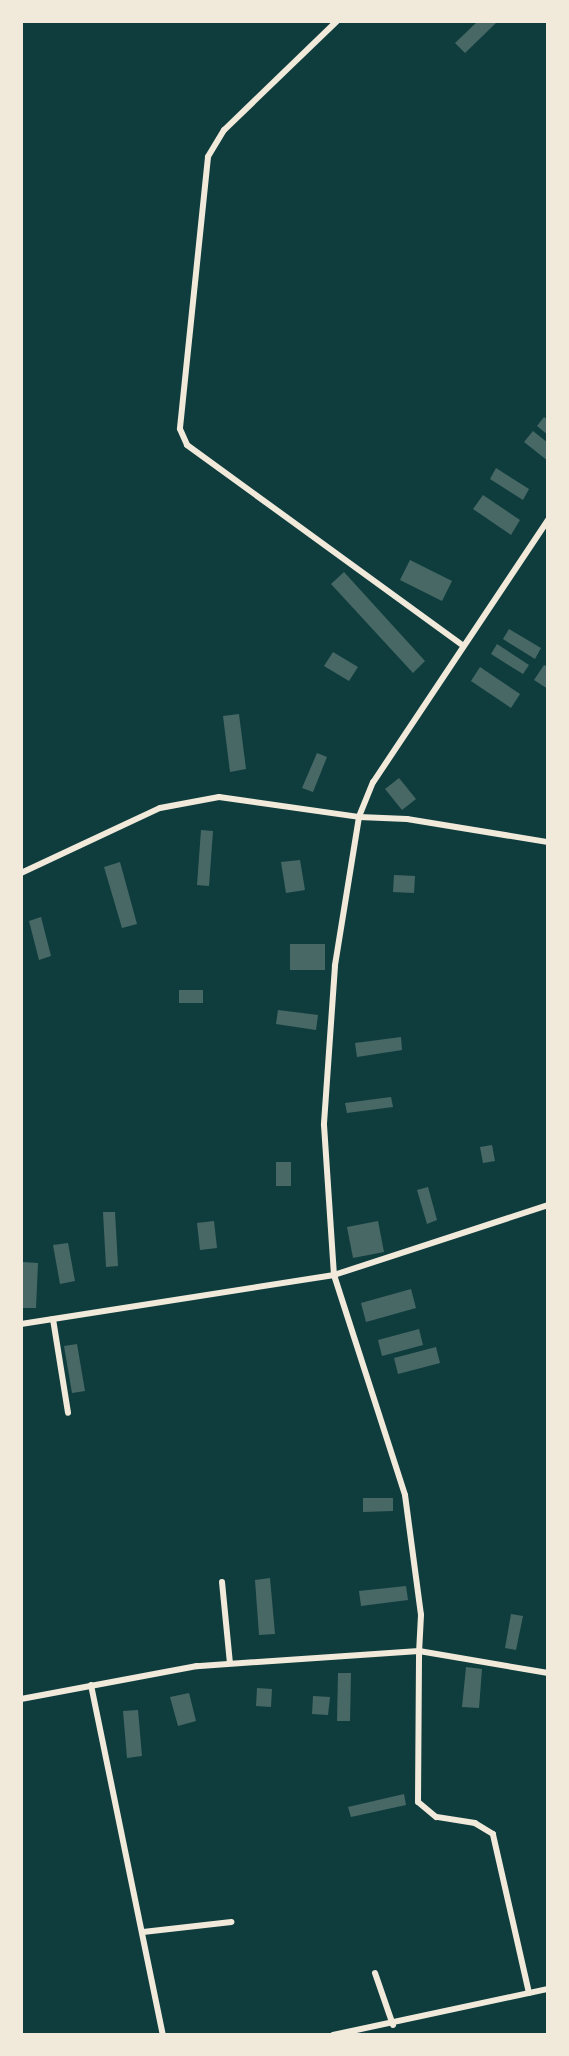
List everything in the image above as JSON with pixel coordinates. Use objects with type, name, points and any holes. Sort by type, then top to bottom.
[{"type":"street","points":[[337,21],[224,130],[208,157],[180,429],[196,452],[462,645]]},
{"type":"street","points":[[529,1993],[492,1834],[475,1823],[436,1817],[418,1802],[418,1573],[405,1494],[334,1275],[324,1125],[335,966],[359,817],[373,782],[548,520]]},
{"type":"street","points":[[21,873],[160,807],[219,797],[359,817],[407,818],[548,842]]},
{"type":"street","points":[[21,1324],[334,1275],[548,1205]]},
{"type":"street","points":[[53,1319],[68,1413]]},
{"type":"street","points":[[222,1582],[230,1663]]},
{"type":"street","points":[[21,1699],[230,1663],[419,1651],[548,1673]]},
{"type":"street","points":[[91,1685],[113,1814],[143,1931],[163,2035]]},
{"type":"street","points":[[143,1931],[231,1922]]},
{"type":"street","points":[[375,1973],[393,2025]]},
{"type":"street","points":[[333,2035],[393,2025],[548,1989]]},
{"type":"building","points":[[478,21],[496,23],[465,53],[455,43]]},
{"type":"building","points":[[544,417],[548,420],[548,435],[537,426]]},
{"type":"building","points":[[533,431],[548,443],[548,461],[524,442]]},
{"type":"building","points":[[496,468],[529,489],[523,500],[490,479]]},
{"type":"building","points":[[483,495],[520,520],[511,535],[473,509]]},
{"type":"building","points":[[410,560],[452,581],[442,601],[400,580]]},
{"type":"building","points":[[344,572],[425,661],[413,673],[331,584]]},
{"type":"building","points":[[509,629],[541,648],[535,659],[503,639]]},
{"type":"building","points":[[497,644],[529,665],[523,674],[491,654]]},
{"type":"building","points":[[333,652],[358,667],[349,681],[324,666]]},
{"type":"building","points":[[544,665],[548,667],[548,689],[534,680]]},
{"type":"building","points":[[480,667],[520,694],[511,708],[471,681]]},
{"type":"building","points":[[239,714],[246,769],[230,772],[223,716]]},
{"type":"building","points":[[317,753],[327,757],[313,792],[302,788]]},
{"type":"building","points":[[399,778],[416,799],[402,810],[385,789]]},
{"type":"building","points":[[201,830],[213,831],[209,886],[197,885]]},
{"type":"building","points":[[300,860],[305,890],[286,893],[281,862]]},
{"type":"building","points":[[120,862],[137,924],[122,928],[104,867]]},
{"type":"building","points":[[394,875],[415,876],[414,893],[393,892]]},
{"type":"building","points":[[41,917],[51,956],[39,960],[29,921]]},
{"type":"building","points":[[290,944],[325,944],[325,970],[290,970]]},
{"type":"building","points":[[179,990],[203,990],[203,1003],[179,1003]]},
{"type":"building","points":[[278,1010],[318,1015],[316,1030],[276,1024]]},
{"type":"building","points":[[401,1037],[402,1050],[357,1057],[355,1043]]},
{"type":"building","points":[[391,1097],[393,1107],[347,1113],[345,1103]]},
{"type":"building","points":[[492,1145],[495,1161],[483,1163],[480,1147]]},
{"type":"building","points":[[276,1162],[291,1162],[291,1186],[276,1186]]},
{"type":"building","points":[[428,1187],[437,1220],[427,1224],[417,1190]]},
{"type":"building","points":[[103,1212],[115,1212],[118,1266],[106,1267]]},
{"type":"building","points":[[214,1221],[217,1248],[200,1250],[197,1223]]},
{"type":"building","points":[[378,1221],[384,1252],[353,1258],[347,1227]]},
{"type":"building","points":[[68,1243],[75,1281],[60,1284],[53,1245]]},
{"type":"building","points":[[22,1262],[38,1263],[36,1308],[21,1308]]},
{"type":"building","points":[[411,1289],[416,1308],[366,1322],[361,1303]]},
{"type":"building","points":[[419,1329],[423,1345],[382,1356],[378,1340]]},
{"type":"building","points":[[77,1344],[85,1391],[72,1393],[64,1346]]},
{"type":"building","points":[[436,1347],[440,1363],[398,1374],[394,1358]]},
{"type":"building","points":[[363,1498],[393,1498],[393,1511],[363,1512]]},
{"type":"building","points":[[270,1578],[275,1634],[259,1635],[255,1580]]},
{"type":"building","points":[[406,1586],[408,1600],[361,1606],[359,1591]]},
{"type":"building","points":[[511,1614],[523,1616],[516,1650],[505,1648]]},
{"type":"building","points":[[466,1667],[482,1669],[479,1708],[462,1707]]},
{"type":"building","points":[[338,1673],[351,1673],[350,1721],[337,1721]]},
{"type":"building","points":[[257,1688],[272,1689],[271,1707],[256,1706]]},
{"type":"building","points":[[189,1693],[196,1721],[178,1726],[170,1697]]},
{"type":"building","points":[[313,1696],[330,1697],[328,1715],[312,1714]]},
{"type":"building","points":[[138,1710],[142,1756],[127,1758],[123,1711]]},
{"type":"building","points":[[404,1794],[406,1805],[351,1817],[348,1807]]}]
